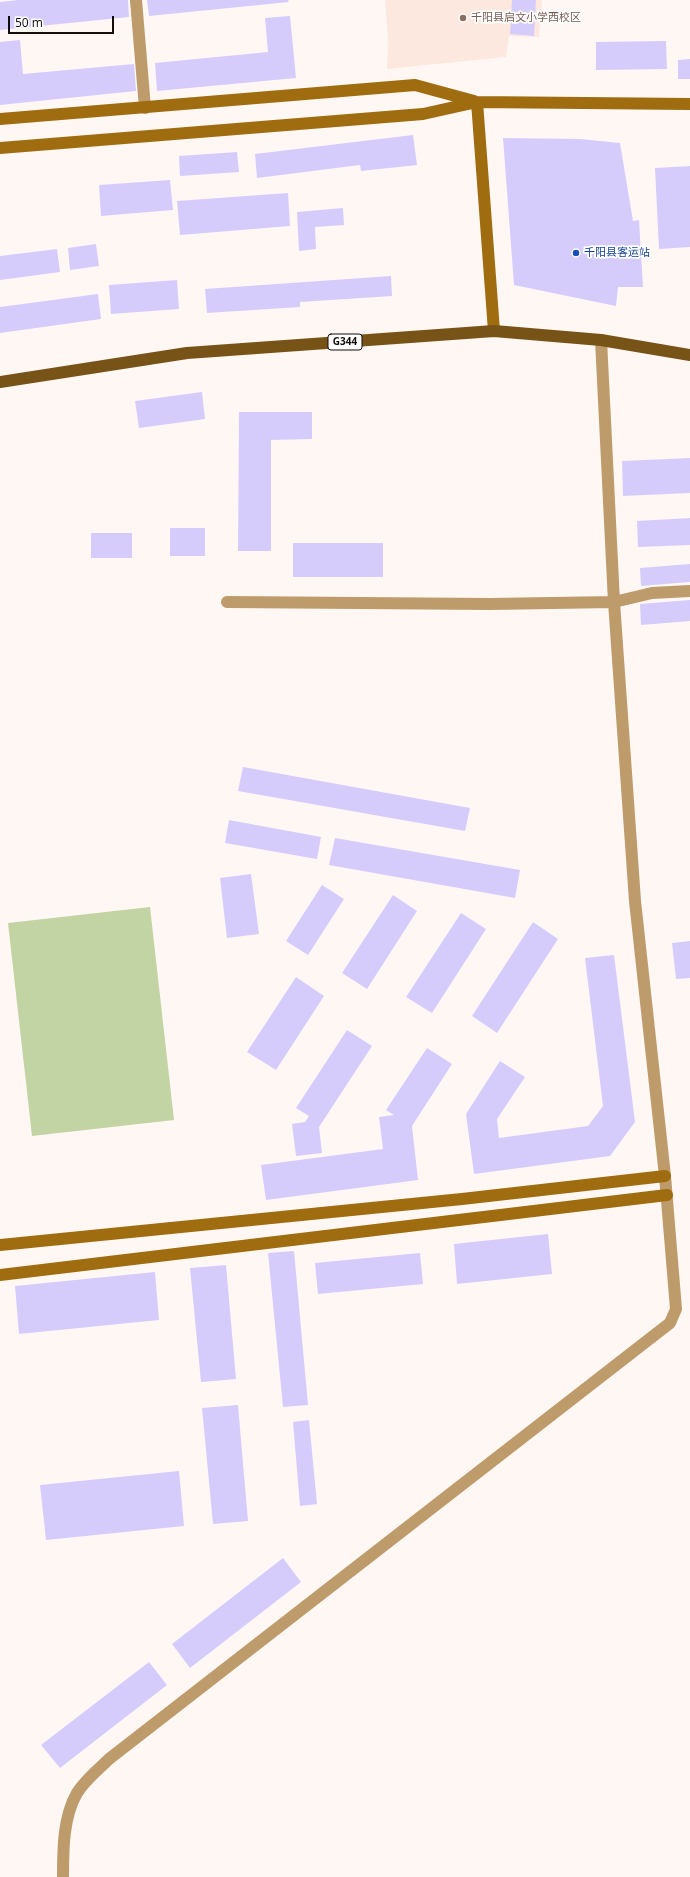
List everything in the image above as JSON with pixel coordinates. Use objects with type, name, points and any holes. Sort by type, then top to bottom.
[{"type":"main road","name":"G344","points":[[0,382],[187,353],[494,331],[601,340],[690,355]]},
{"type":"street","points":[[136,0],[145,108]]},
{"type":"street","points":[[0,119],[415,85],[477,102]]},
{"type":"street","points":[[477,102],[494,331]]},
{"type":"street","points":[[0,148],[423,114],[477,102],[690,104]]},
{"type":"street","points":[[63,1877],[63,1850],[68,1818],[77,1792],[110,1759],[670,1323],[676,1309],[665,1176],[635,901],[614,602],[601,340]]},
{"type":"street","points":[[227,602],[490,604],[614,602],[652,593],[690,591]]},
{"type":"street","points":[[0,1245],[462,1199],[665,1176]]},
{"type":"street","points":[[0,1275],[667,1196]]},
{"type":"shaded area","name":"千阳县启文小学西校区","points":[[385,0],[542,0],[539,37],[509,36],[506,57],[387,69],[388,41]]},
{"type":"green space","points":[[150,907],[174,1120],[32,1136],[8,923]]},
{"type":"building","points":[[18,0],[128,0],[129,17],[0,30],[0,2]]},
{"type":"building","points":[[147,0],[288,0],[289,2],[149,16]]},
{"type":"building","points":[[512,0],[536,0],[534,36],[510,34]]},
{"type":"building","points":[[290,16],[296,78],[157,91],[155,63],[268,52],[265,18]]},
{"type":"building","points":[[20,40],[23,74],[134,64],[136,91],[0,105],[0,42]]},
{"type":"building","points":[[666,41],[667,69],[596,70],[596,42]]},
{"type":"building","points":[[690,59],[690,79],[678,79],[678,60]]},
{"type":"building","points":[[413,135],[417,165],[361,171],[360,165],[257,178],[255,154]]},
{"type":"building","name":"千阳县客运站","points":[[503,138],[580,139],[620,143],[633,221],[639,220],[643,287],[618,287],[616,306],[514,285]]},
{"type":"building","points":[[237,152],[239,172],[180,176],[179,156]]},
{"type":"building","points":[[690,166],[690,247],[659,249],[655,168]]},
{"type":"building","points":[[170,180],[173,210],[101,216],[99,185]]},
{"type":"building","points":[[288,193],[290,226],[180,235],[177,201]]},
{"type":"building","points":[[343,208],[344,225],[315,227],[316,249],[299,251],[297,212]]},
{"type":"building","points":[[96,244],[99,266],[70,270],[68,248]]},
{"type":"building","points":[[57,249],[60,272],[0,280],[0,256]]},
{"type":"building","points":[[391,276],[392,296],[300,302],[300,307],[207,313],[205,289]]},
{"type":"building","points":[[177,280],[179,309],[111,314],[109,285]]},
{"type":"building","points":[[98,294],[101,319],[0,333],[0,307]]},
{"type":"building","points":[[202,392],[205,419],[139,428],[135,401]]},
{"type":"building","points":[[239,412],[312,412],[312,439],[271,440],[271,551],[238,551]]},
{"type":"building","points":[[690,458],[690,493],[623,496],[622,461]]},
{"type":"building","points":[[690,518],[690,545],[638,547],[637,521]]},
{"type":"building","points":[[170,528],[205,528],[205,556],[170,556]]},
{"type":"building","points":[[91,533],[132,533],[132,558],[91,558]]},
{"type":"building","points":[[293,543],[383,543],[383,577],[293,577]]},
{"type":"building","points":[[690,564],[690,582],[641,586],[640,568]]},
{"type":"building","points":[[690,600],[690,621],[641,625],[640,604]]},
{"type":"building","points":[[243,767],[470,808],[465,831],[238,791]]},
{"type":"building","points":[[229,820],[321,837],[317,859],[225,843]]},
{"type":"building","points":[[335,838],[520,870],[515,898],[329,865]]},
{"type":"building","points":[[251,874],[259,934],[227,938],[220,878]]},
{"type":"building","points":[[322,885],[344,899],[308,955],[286,941]]},
{"type":"building","points":[[393,895],[417,911],[367,989],[342,973]]},
{"type":"building","points":[[461,913],[486,929],[432,1013],[406,997]]},
{"type":"building","points":[[533,922],[558,939],[497,1033],[472,1016]]},
{"type":"building","points":[[690,941],[690,978],[676,979],[672,943]]},
{"type":"building","points":[[614,955],[635,1122],[610,1156],[474,1174],[466,1114],[500,1061],[525,1077],[497,1119],[499,1138],[588,1126],[603,1106],[585,958]]},
{"type":"building","points":[[296,977],[324,996],[276,1070],[247,1052]]},
{"type":"building","points":[[347,1030],[372,1046],[319,1127],[322,1153],[296,1156],[292,1124],[305,1122],[309,1116],[296,1108]]},
{"type":"building","points":[[427,1048],[452,1064],[412,1126],[418,1180],[266,1200],[261,1165],[383,1149],[379,1117],[394,1115],[386,1110]]},
{"type":"building","points":[[548,1234],[552,1274],[457,1284],[454,1244]]},
{"type":"building","points":[[294,1251],[308,1405],[283,1407],[268,1253]]},
{"type":"building","points":[[420,1253],[423,1284],[318,1294],[315,1263]]},
{"type":"building","points":[[226,1265],[236,1379],[201,1382],[190,1268]]},
{"type":"building","points":[[155,1272],[159,1320],[19,1334],[15,1286]]},
{"type":"building","points":[[238,1405],[248,1521],[213,1524],[202,1408]]},
{"type":"building","points":[[309,1420],[317,1504],[300,1506],[293,1422]]},
{"type":"building","points":[[179,1471],[184,1526],[46,1540],[40,1485]]},
{"type":"building","points":[[283,1558],[301,1582],[190,1668],[172,1644]]},
{"type":"building","points":[[149,1662],[167,1685],[60,1768],[41,1745]]},
{"type":"place","name":"千阳县启文小学西校区","points":[[463,18]]},
{"type":"place","name":"千阳县客运站","points":[[576,253]]}]
